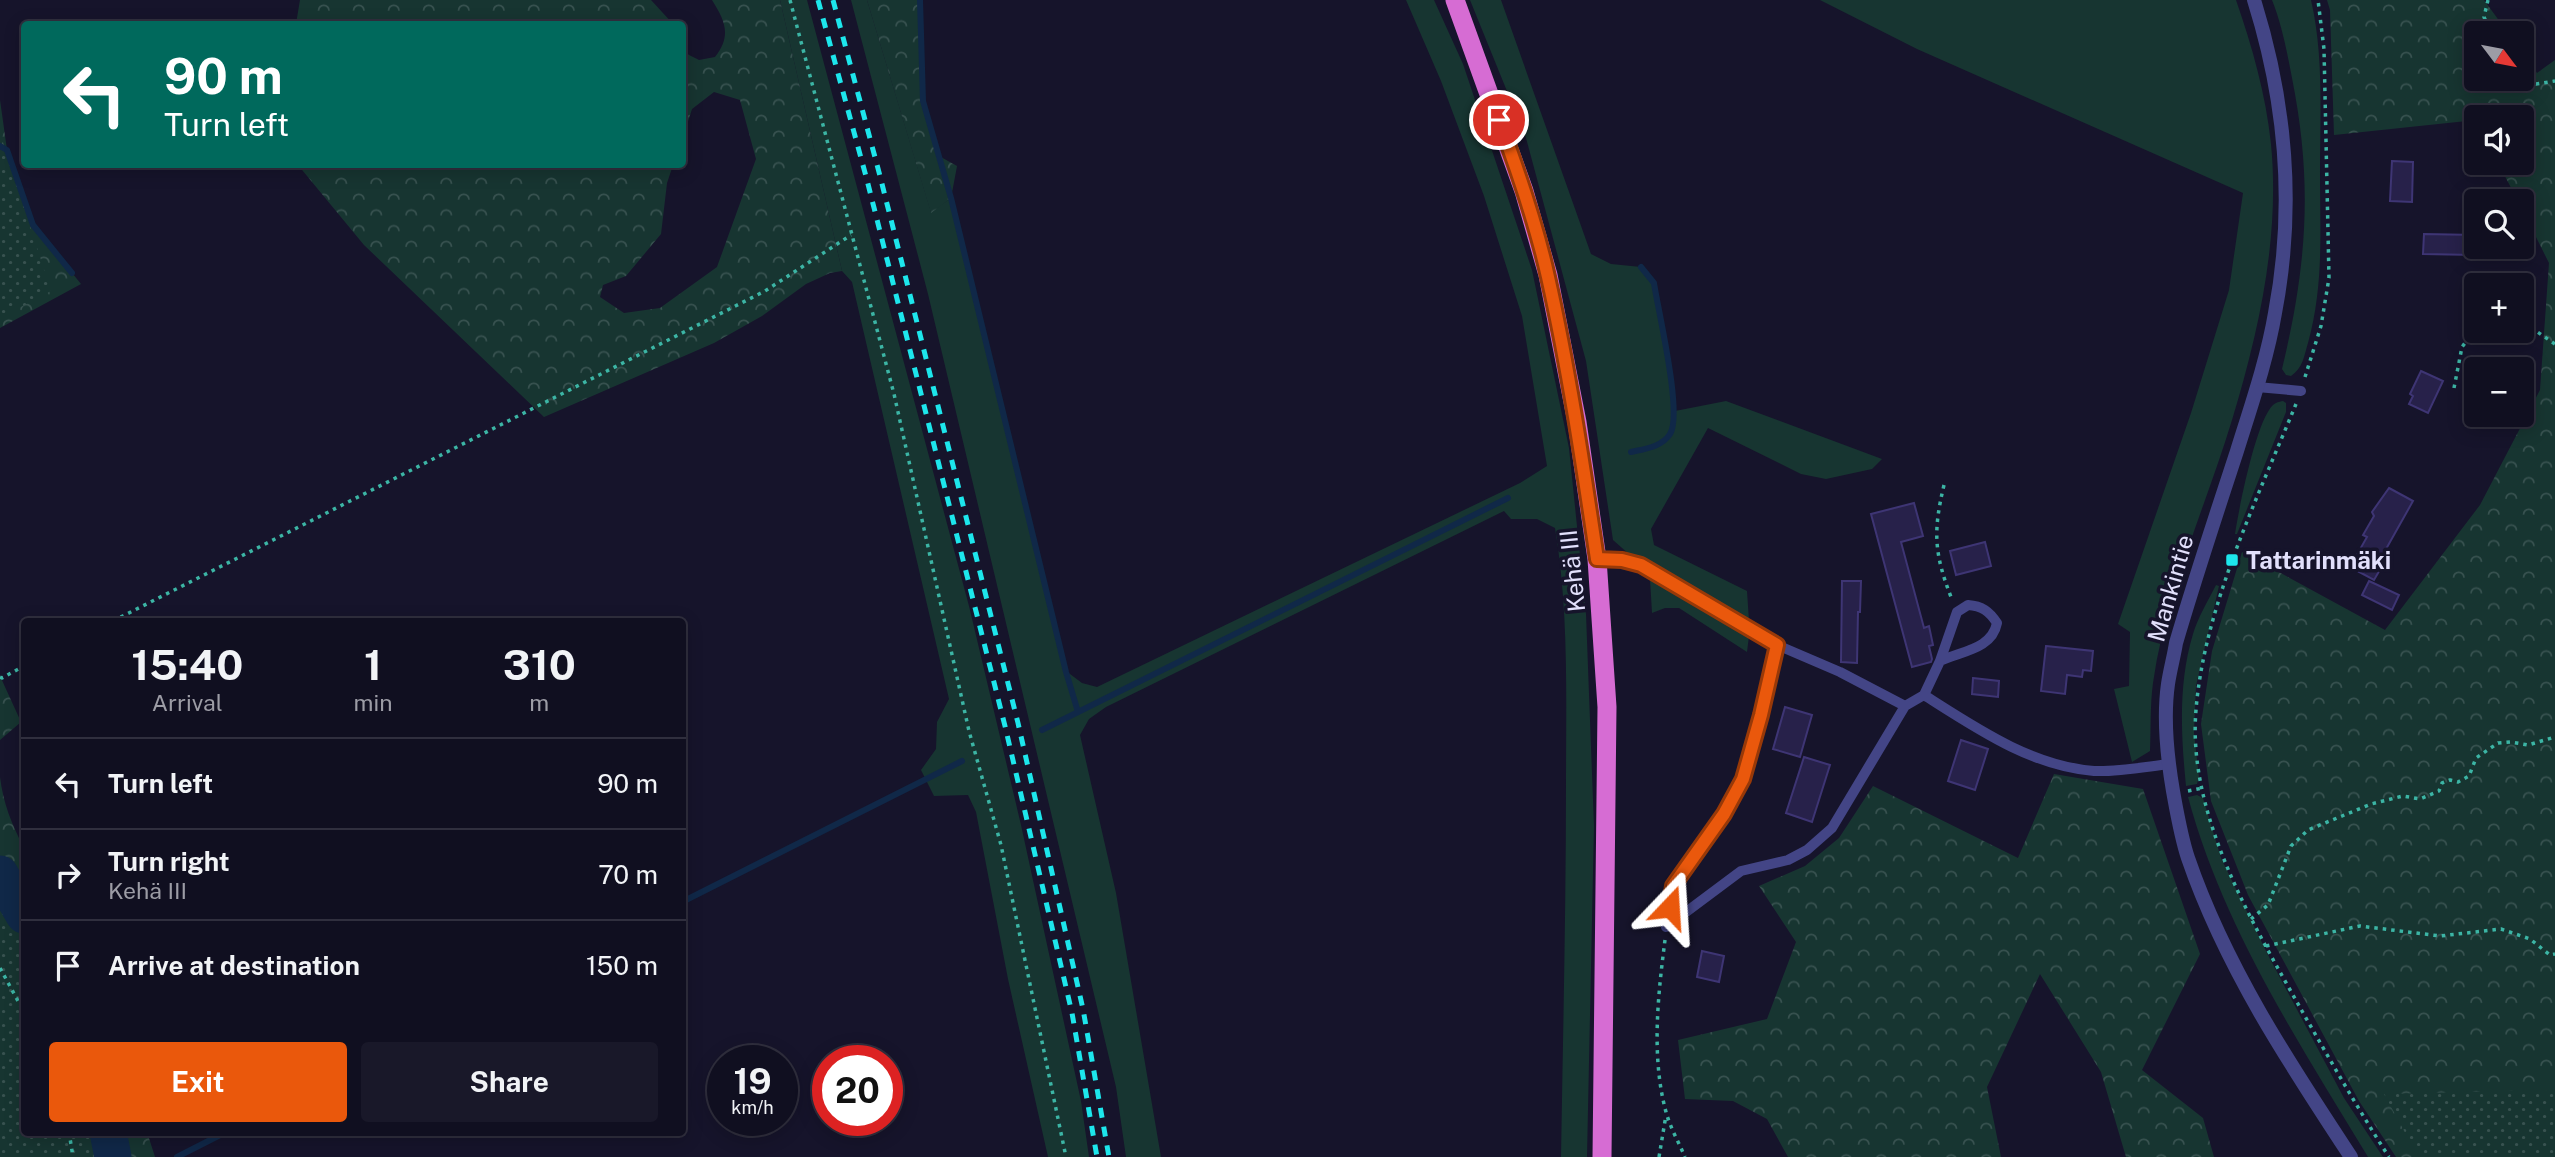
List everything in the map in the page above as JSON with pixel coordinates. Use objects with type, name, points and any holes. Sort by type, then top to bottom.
[{"type":"highway","name":"Kehä III","points":[[1455,0],[1524,191],[1548,275],[1577,422],[1597,559],[1607,706],[1602,1157]]},
{"type":"street","name":"Mankintie","points":[[2254,0],[2280,106],[2287,198],[2283,263],[2275,314],[2257,387],[2176,643],[2168,686],[2168,764],[2187,856],[2204,901],[2232,959],[2290,1065],[2351,1157]]},
{"type":"lane","points":[[2257,387],[2301,391]]},
{"type":"lane","points":[[1597,559],[1622,560],[1641,565],[1777,645],[1905,706]]},
{"type":"lane","points":[[1666,927],[1741,872],[1788,860],[1807,850],[1832,828],[1905,706],[1924,695],[1940,661],[1957,612],[1968,605],[1978,606],[1991,614],[1997,623],[1995,634],[1986,643],[1940,661]]},
{"type":"lane","points":[[1666,927],[1673,886],[1724,814],[1743,779],[1777,645]]},
{"type":"lane","points":[[1924,695],[1980,730],[2054,765],[2096,771],[2168,764]]},
{"type":"path","points":[[790,0],[894,394],[969,731],[1001,845],[1066,1157]]},
{"type":"path","points":[[2318,0],[2324,50],[2329,278],[2321,326],[2301,391],[2232,560],[2202,666],[2196,711],[2196,754],[2207,809],[2251,919],[2356,1105],[2389,1157]]},
{"type":"path","points":[[2486,21],[2484,17],[2488,0]]},
{"type":"path","points":[[2534,83],[2555,81]]},
{"type":"path","points":[[119,618],[765,290],[851,235]]},
{"type":"path","points":[[2534,330],[2555,344]]},
{"type":"path","points":[[2454,388],[2465,343]]},
{"type":"path","points":[[1944,485],[1937,516],[1936,553],[1957,612]]},
{"type":"path","points":[[1,678],[21,668]]},
{"type":"path","points":[[2251,919],[2268,905],[2291,846],[2308,830],[2371,804],[2403,796],[2420,799],[2439,791],[2442,783],[2450,780],[2458,782],[2469,776],[2476,758],[2498,743],[2528,745],[2555,737]]},
{"type":"path","points":[[2186,792],[2203,788]]},
{"type":"path","points":[[2266,946],[2360,926],[2440,936],[2501,929],[2530,939],[2550,955],[2555,954]]},
{"type":"path","points":[[1666,927],[1658,993],[1659,1061],[1666,1113],[1685,1157]]},
{"type":"path","points":[[0,968],[21,1006]]},
{"type":"path","points":[[1659,1157],[1666,1113]]},
{"type":"path","points":[[70,1136],[73,1157]]},
{"type":"green space","points":[[300,0],[651,0],[670,21],[296,21]]},
{"type":"green space","points":[[712,0],[780,0],[842,271],[830,273],[806,284],[762,316],[714,343],[544,417],[364,245],[300,168],[672,168],[667,183],[661,234],[626,276],[603,285],[600,297],[624,313],[660,308],[717,267],[756,159],[740,100],[714,92],[692,109],[686,128],[686,54],[699,60],[715,57],[725,35],[720,15]]},
{"type":"green space","points":[[780,0],[807,0],[969,606],[1021,825],[1081,1101],[1089,1157],[1048,1157],[1008,979],[976,812],[968,795],[934,796],[921,770],[936,749],[937,722],[949,699],[852,282],[842,271]]},
{"type":"green space","points":[[851,0],[867,0],[931,212],[951,198],[1066,671],[1082,683],[1097,687],[1520,483],[1547,466],[1522,316],[1484,196],[1441,81],[1406,0],[1434,0],[1463,64],[1532,270],[1569,448],[1586,614],[1594,826],[1587,1157],[1561,1157],[1566,688],[1563,591],[1555,528],[1537,519],[1511,519],[1504,511],[1106,707],[1089,719],[1080,735],[1116,893],[1161,1157],[1126,1157],[1116,1087],[928,294]]},
{"type":"green space","points":[[867,0],[919,0],[923,101],[939,156],[957,166],[951,198],[931,213]]},
{"type":"green space","points":[[1470,0],[1501,0],[1591,254],[1611,264],[1641,267],[1654,283],[1675,411],[1726,401],[1882,459],[1872,469],[1826,479],[1801,474],[1708,428],[1651,529],[1654,545],[1747,591],[1749,621],[1630,555],[1613,540],[1586,361],[1526,138]]},
{"type":"green space","points":[[1820,0],[2236,0],[2248,35],[2266,107],[2273,179],[2270,249],[2251,352],[2222,452],[2177,582],[2159,649],[2153,683],[2150,751],[2132,762],[2114,689],[2129,686],[2130,632],[2118,624],[2191,413],[2229,290],[2243,193],[1917,49]]},
{"type":"green space","points":[[2272,0],[2311,0],[2320,64],[2319,279],[2305,353],[2301,365],[2291,376],[2286,375],[2282,369],[2302,259],[2305,189],[2299,116],[2281,29]]},
{"type":"green space","points":[[2327,0],[2484,0],[2499,21],[2464,21],[2464,91],[2534,91],[2534,69],[2537,73],[2555,60],[2555,1157],[2396,1157],[2359,1101],[2248,895],[2211,801],[2201,724],[2212,651],[2242,552],[2385,630],[2480,505],[2521,427],[2534,427],[2534,402],[2540,390],[2549,263],[2534,233],[2534,189],[2512,189],[2504,175],[2534,175],[2534,105],[2464,105],[2464,121],[2334,135],[2330,10]]},
{"type":"green space","points":[[0,100],[7,150],[33,225],[81,284],[0,328]]},
{"type":"green space","points":[[0,133],[51,291],[0,318]]},
{"type":"green space","points":[[2283,401],[2286,403],[2286,412],[2235,534],[2260,428],[2273,405]]},
{"type":"green space","points":[[1650,579],[1749,636],[1747,652],[1679,608],[1665,608],[1652,613]]},
{"type":"green space","points":[[2216,585],[2219,586],[2196,686],[2194,733],[2199,777],[2197,784],[2186,786],[2182,729],[2185,671],[2195,628]]},
{"type":"green space","points":[[0,676],[21,722],[0,740]]},
{"type":"green space","points":[[2054,774],[2143,789],[2200,954],[2142,1070],[2203,1118],[2214,1157],[2126,1157],[2101,1072],[2040,974],[1987,1087],[2001,1157],[1788,1157],[1767,1119],[1733,1101],[1685,1099],[1678,1040],[1767,1019],[1796,942],[1759,886],[1805,866],[1839,838],[1873,786],[2018,858]]},
{"type":"green space","points":[[0,777],[3,796],[21,842],[21,1136],[148,1136],[155,1157],[0,1157]]},
{"type":"green space","points":[[2197,795],[2203,798],[2221,858],[2268,955],[2344,1098],[2383,1157],[2368,1157],[2265,983],[2221,892],[2203,845],[2188,797]]},
{"type":"green space","points":[[0,901],[21,940],[21,1136],[89,1136],[93,1157],[0,1157]]},
{"type":"green space","points":[[2555,1090],[2555,1157],[2423,1157],[2415,1151],[2384,1094]]},
{"type":"building","points":[[2392,161],[2413,162],[2412,202],[2390,201]]},
{"type":"building","points":[[2424,234],[2464,235],[2464,255],[2423,254]]},
{"type":"building","points":[[2421,371],[2443,381],[2428,413],[2409,404],[2413,396],[2410,394]]},
{"type":"building","points":[[2389,488],[2413,501],[2381,558],[2385,561],[2374,580],[2350,567],[2367,537],[2363,535],[2374,516],[2372,512]]},
{"type":"building","points":[[1914,503],[1923,536],[1901,542],[1924,628],[1929,626],[1933,645],[1929,646],[1931,662],[1912,667],[1871,514]]},
{"type":"building","points":[[1985,542],[1991,566],[1956,575],[1950,551]]},
{"type":"building","points":[[1842,581],[1861,581],[1857,663],[1841,662]]},
{"type":"building","points":[[2369,581],[2399,595],[2392,610],[2362,595]]},
{"type":"building","points":[[2046,646],[2093,651],[2091,671],[2083,670],[2082,677],[2067,675],[2065,694],[2041,691]]},
{"type":"building","points":[[1973,678],[1999,681],[1998,697],[1972,694]]},
{"type":"building","points":[[1785,707],[1812,715],[1800,757],[1773,749]]},
{"type":"building","points":[[1961,740],[1988,749],[1975,790],[1948,781]]},
{"type":"building","points":[[1804,757],[1830,765],[1812,822],[1786,813]]},
{"type":"building","points":[[1702,951],[1724,956],[1719,982],[1697,977]]},
{"type":"waterway","points":[[920,0],[923,101],[951,198],[1078,712]]},
{"type":"waterway","points":[[0,146],[7,150],[33,225],[72,273]]},
{"type":"waterway","points":[[1631,452],[1652,447],[1667,438],[1673,423],[1674,406],[1654,283],[1641,267]]},
{"type":"waterway","points":[[1042,730],[1508,498]]},
{"type":"waterway","points":[[686,900],[962,761]]},
{"type":"waterway","points":[[0,874],[21,910]]},
{"type":"waterway","points":[[109,1136],[113,1157]]},
{"type":"waterway","points":[[177,1157],[218,1136]]},
{"type":"railway","points":[[818,0],[867,180],[1005,726],[1072,1013],[1097,1157]]},
{"type":"railway","points":[[833,0],[1018,723],[1083,1009],[1109,1157]]},
{"type":"place","name":"Tattarinmäki","points":[[2232,560]]},
{"type":"route","points":[[1499,120],[1524,191],[1548,275],[1577,422],[1597,559],[1622,560],[1641,565],[1777,645],[1743,779],[1724,814],[1673,886],[1670,907]]}]
